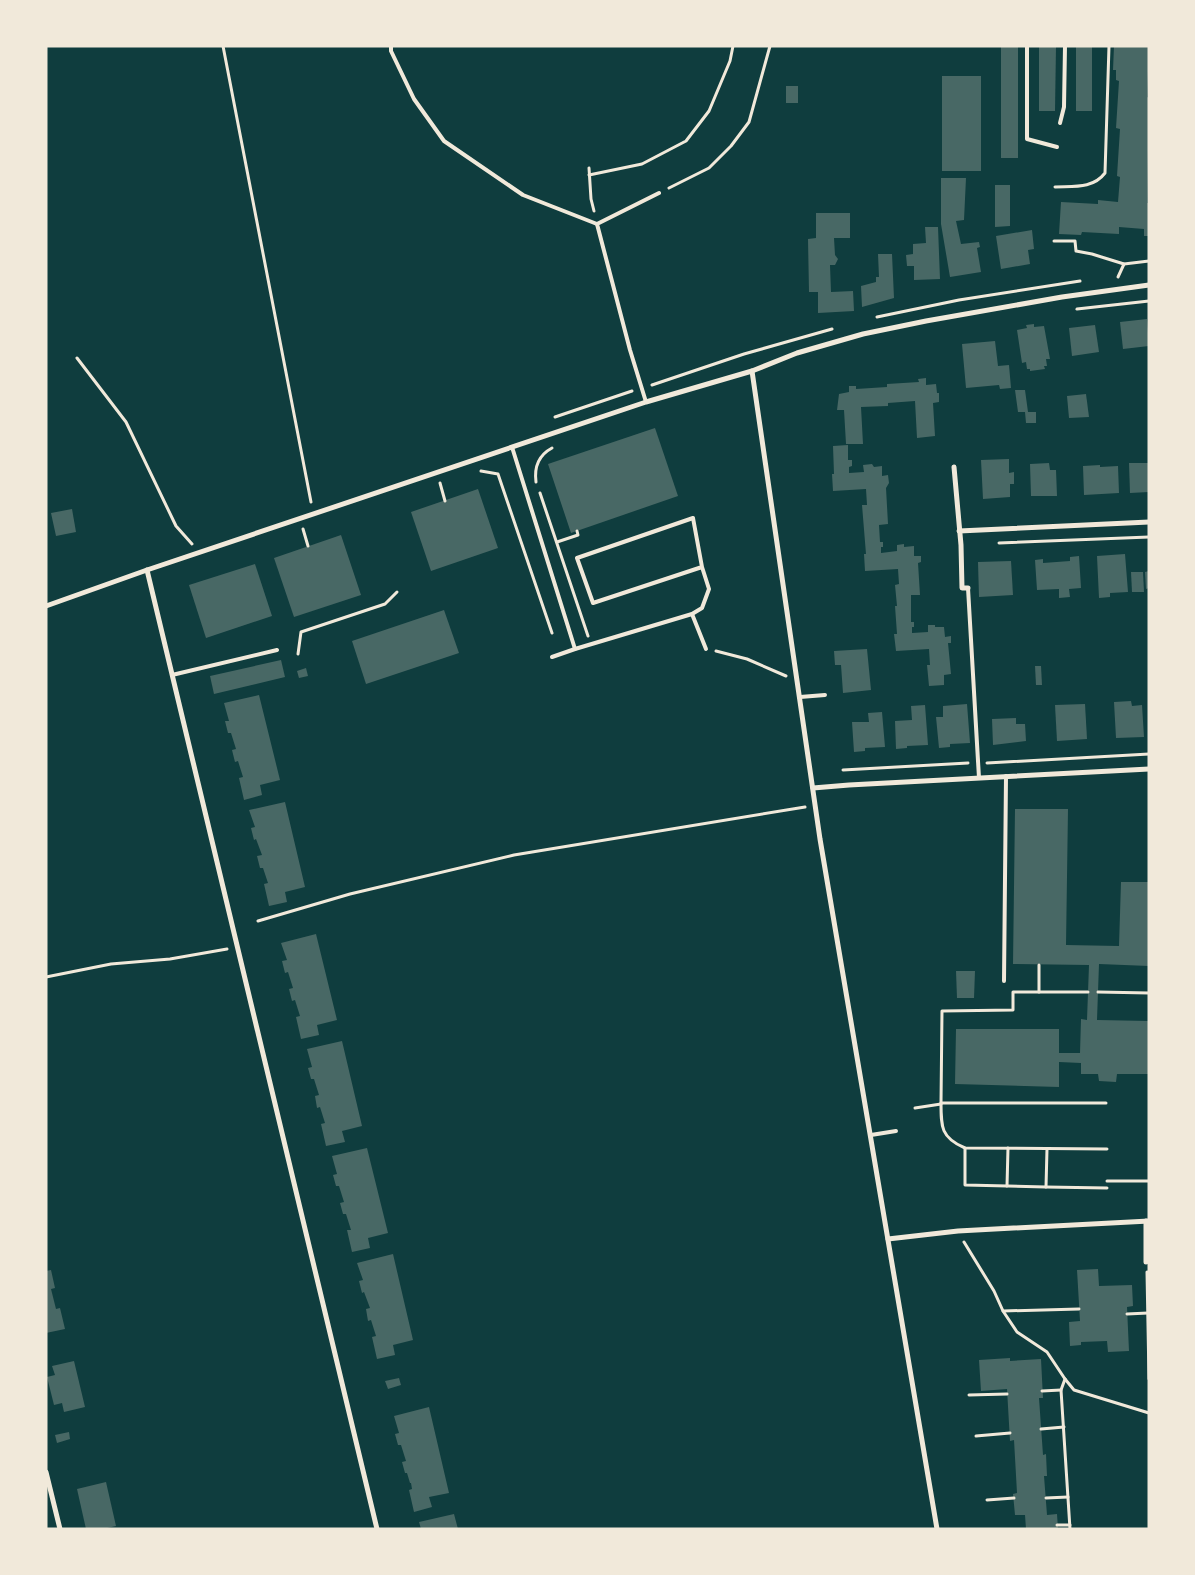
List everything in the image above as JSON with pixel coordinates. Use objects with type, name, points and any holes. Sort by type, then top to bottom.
[{"type":"street","points":[[46,606],[194,554],[646,402],[752,371],[797,352],[863,334],[986,310],[1149,285]]},
{"type":"street","points":[[752,371],[820,839],[938,1529]]},
{"type":"street","points":[[954,467],[962,588],[968,588]]},
{"type":"street","points":[[959,531],[1149,522]]},
{"type":"street","points":[[147,570],[377,1529]]},
{"type":"street","points":[[813,788],[1149,769]]},
{"type":"street","points":[[888,1239],[958,1231],[1147,1221],[1148,1253],[1146,1262]]},
{"type":"street","points":[[46,1472],[60,1529]]},
{"type":"lane","points":[[391,46],[391,51],[414,99],[444,141],[523,196],[597,224],[659,193]]},
{"type":"lane","points":[[1027,46],[1027,139],[1056,147]]},
{"type":"lane","points":[[1060,124],[1064,107],[1066,46]]},
{"type":"lane","points":[[597,224],[630,350],[646,402]]},
{"type":"lane","points":[[512,447],[575,649]]},
{"type":"lane","points":[[552,657],[692,614],[702,608],[709,589],[702,567],[692,518],[577,558],[593,603],[702,567]]},
{"type":"lane","points":[[968,588],[979,778]]},
{"type":"lane","points":[[692,614],[706,649]]},
{"type":"lane","points":[[172,675],[277,650]]},
{"type":"lane","points":[[800,697],[825,695]]},
{"type":"lane","points":[[1004,981],[1006,776]]},
{"type":"lane","points":[[871,1135],[896,1131]]},
{"type":"path","points":[[223,46],[311,502]]},
{"type":"path","points":[[589,175],[642,164],[686,141],[709,111],[730,61],[733,46]]},
{"type":"path","points":[[659,193],[709,168],[737,138],[749,122],[770,46]]},
{"type":"path","points":[[1056,187],[1088,186],[1100,180],[1105,174],[1109,46]]},
{"type":"path","points":[[589,168],[591,199]]},
{"type":"path","points":[[1054,241],[1075,241],[1076,251],[1124,264],[1149,261]]},
{"type":"path","points":[[1118,277],[1124,264]]},
{"type":"path","points":[[1069,310],[1149,301]]},
{"type":"path","points":[[555,417],[744,354]]},
{"type":"path","points":[[77,358],[126,422],[176,526],[192,544],[194,554]]},
{"type":"path","points":[[555,433],[559,444],[543,453],[536,465],[536,479],[591,644]]},
{"type":"path","points":[[481,471],[498,474],[552,633]]},
{"type":"path","points":[[437,473],[445,500]]},
{"type":"path","points":[[300,519],[308,546]]},
{"type":"path","points":[[557,542],[578,535],[577,531]]},
{"type":"path","points":[[990,543],[1149,537]]},
{"type":"path","points":[[298,654],[301,632],[385,604],[397,592]]},
{"type":"path","points":[[706,649],[747,659],[797,681]]},
{"type":"path","points":[[843,770],[1149,754]]},
{"type":"path","points":[[258,921],[350,894],[514,855],[806,807]]},
{"type":"path","points":[[46,977],[111,964],[170,959],[238,947]]},
{"type":"path","points":[[1039,965],[1039,992]]},
{"type":"path","points":[[1088,992],[1013,992],[1013,1010],[942,1011],[941,1104],[944,1133],[952,1142],[965,1148],[1107,1149]]},
{"type":"path","points":[[1098,992],[1149,993]]},
{"type":"path","points":[[915,1108],[941,1104],[1106,1103]]},
{"type":"path","points":[[965,1148],[965,1185],[1107,1188]]},
{"type":"path","points":[[1008,1148],[1008,1186]]},
{"type":"path","points":[[1046,1187],[1047,1148]]},
{"type":"path","points":[[1107,1182],[1149,1182]]},
{"type":"path","points":[[958,1231],[1017,1332],[1047,1352],[1074,1390],[1149,1412]]},
{"type":"path","points":[[1146,1262],[1149,1379]]},
{"type":"path","points":[[1003,1311],[1079,1309]]},
{"type":"path","points":[[1127,1314],[1148,1313]]},
{"type":"path","points":[[1057,1525],[1070,1527],[1061,1390],[1065,1379]]},
{"type":"path","points":[[1042,1391],[1061,1390]]},
{"type":"path","points":[[969,1395],[1008,1394]]},
{"type":"path","points":[[1041,1429],[1064,1428]]},
{"type":"path","points":[[976,1436],[1010,1434]]},
{"type":"path","points":[[1046,1498],[1068,1497]]},
{"type":"path","points":[[987,1500],[1014,1498]]},
{"type":"building","points":[[1001,46],[1018,46],[1018,158],[1001,158]]},
{"type":"building","points":[[1039,46],[1056,46],[1055,111],[1039,111]]},
{"type":"building","points":[[1076,46],[1092,46],[1092,111],[1076,111]]},
{"type":"building","points":[[1114,46],[1149,46],[1147,203],[1149,203],[1149,236],[1144,236],[1144,229],[1119,227],[1119,234],[1082,232],[1081,235],[1059,234],[1061,202],[1098,204],[1098,200],[1118,202],[1120,177],[1117,176],[1120,129],[1116,128],[1119,81],[1116,80],[1116,70],[1113,70]]},
{"type":"building","points":[[942,76],[981,76],[981,171],[942,171]]},
{"type":"building","points":[[786,86],[798,86],[798,103],[786,103]]},
{"type":"building","points":[[941,178],[966,178],[964,220],[956,221],[961,244],[979,242],[980,247],[977,248],[981,272],[950,277],[941,224]]},
{"type":"building","points":[[995,185],[1010,185],[1010,226],[995,227]]},
{"type":"building","points":[[816,213],[850,213],[850,238],[834,238],[835,255],[838,259],[835,265],[830,265],[831,292],[853,291],[854,311],[818,313],[818,292],[809,292],[808,239],[816,238]]},
{"type":"building","points":[[925,227],[938,227],[940,279],[914,280],[914,266],[907,266],[906,255],[913,254],[913,244],[926,243]]},
{"type":"building","points":[[1032,230],[1034,249],[1028,250],[1030,264],[1001,269],[996,236]]},
{"type":"building","points":[[878,254],[892,254],[894,298],[862,307],[861,286],[876,282],[876,277],[879,277]]},
{"type":"building","points":[[1147,319],[1149,346],[1123,349],[1120,322]]},
{"type":"building","points":[[1034,324],[1034,327],[1044,326],[1050,359],[1046,359],[1047,366],[1044,366],[1045,369],[1030,371],[1030,369],[1027,369],[1026,362],[1022,363],[1017,330],[1027,328],[1026,325]]},
{"type":"building","points":[[1095,325],[1099,352],[1072,356],[1069,328]]},
{"type":"building","points":[[995,341],[998,366],[1009,365],[1011,388],[1000,389],[999,385],[966,388],[962,344]]},
{"type":"building","points":[[926,378],[926,385],[936,384],[937,393],[939,393],[939,402],[933,403],[935,436],[917,438],[915,401],[888,403],[888,406],[861,407],[863,444],[846,444],[844,410],[837,410],[839,394],[849,392],[849,386],[856,386],[856,389],[887,387],[887,384],[919,382],[918,379]]},
{"type":"building","points":[[1015,390],[1025,390],[1028,412],[1036,412],[1036,423],[1026,423],[1025,412],[1018,412]]},
{"type":"building","points":[[1086,394],[1089,417],[1069,418],[1067,396]]},
{"type":"building","points":[[655,428],[678,496],[571,533],[548,464]]},
{"type":"building","points":[[848,445],[848,460],[852,460],[849,473],[864,472],[863,465],[872,464],[874,467],[882,466],[882,476],[888,475],[889,483],[886,488],[888,524],[879,525],[880,542],[883,542],[881,553],[897,551],[897,545],[904,544],[904,547],[914,546],[914,556],[921,556],[921,562],[918,563],[920,595],[911,595],[911,622],[914,622],[912,633],[928,632],[928,625],[935,625],[935,627],[944,627],[945,637],[951,636],[951,643],[948,643],[951,674],[944,675],[944,685],[929,686],[927,665],[930,665],[929,649],[896,651],[894,634],[897,634],[895,585],[899,584],[898,569],[865,571],[864,554],[866,554],[862,505],[867,505],[866,489],[833,491],[833,446]]},
{"type":"building","points":[[1009,459],[1009,473],[1014,472],[1014,484],[1010,484],[1010,497],[983,499],[981,460]]},
{"type":"building","points":[[1049,463],[1050,470],[1056,470],[1057,496],[1031,496],[1030,464]]},
{"type":"building","points":[[1129,463],[1149,463],[1149,492],[1130,493]]},
{"type":"building","points":[[1100,465],[1100,467],[1118,466],[1119,493],[1084,495],[1083,466]]},
{"type":"building","points":[[478,489],[498,548],[431,571],[411,512]]},
{"type":"building","points":[[72,509],[76,532],[56,536],[51,513]]},
{"type":"building","points":[[341,535],[361,595],[294,617],[274,558]]},
{"type":"building","points":[[1125,554],[1128,592],[1110,593],[1110,597],[1099,598],[1097,556]]},
{"type":"building","points":[[1079,556],[1081,588],[1069,589],[1070,597],[1059,598],[1059,589],[1037,590],[1035,560],[1043,559],[1043,563],[1070,561],[1070,557]]},
{"type":"building","points":[[1011,561],[1013,595],[979,597],[978,562]]},
{"type":"building","points":[[255,564],[272,616],[206,638],[189,585]]},
{"type":"building","points":[[1149,571],[1149,588],[1146,589],[1145,572]]},
{"type":"building","points":[[1131,572],[1143,572],[1144,592],[1132,592]]},
{"type":"building","points":[[444,610],[459,653],[366,684],[352,641]]},
{"type":"building","points":[[867,649],[871,690],[843,693],[841,665],[835,665],[834,651]]},
{"type":"building","points":[[281,660],[285,677],[214,694],[210,676]]},
{"type":"building","points":[[1035,666],[1041,666],[1042,685],[1036,685]]},
{"type":"building","points":[[306,668],[308,676],[299,678],[297,671]]},
{"type":"building","points":[[259,695],[280,780],[260,785],[262,795],[244,800],[239,778],[243,777],[238,761],[235,762],[232,750],[236,749],[231,733],[228,733],[225,721],[229,721],[224,703]]},
{"type":"building","points":[[1131,701],[1132,706],[1142,705],[1144,737],[1116,738],[1114,702]]},
{"type":"building","points":[[967,704],[970,743],[950,744],[950,747],[939,748],[936,717],[943,717],[943,706]]},
{"type":"building","points":[[1085,704],[1087,739],[1057,741],[1055,705]]},
{"type":"building","points":[[925,705],[928,745],[907,746],[907,748],[896,749],[895,721],[912,720],[911,706]]},
{"type":"building","points":[[882,712],[885,747],[865,748],[865,751],[854,752],[852,722],[869,722],[868,713]]},
{"type":"building","points":[[1016,718],[1016,724],[1025,724],[1026,741],[993,745],[992,719]]},
{"type":"building","points":[[285,802],[305,887],[285,892],[287,902],[269,906],[264,884],[268,883],[263,868],[260,868],[257,856],[262,855],[256,839],[254,840],[251,828],[255,827],[249,810]]},
{"type":"building","points":[[1015,809],[1068,809],[1066,945],[1119,946],[1121,882],[1149,882],[1149,966],[1099,964],[1097,1020],[1149,1021],[1149,1074],[1117,1074],[1116,1082],[1099,1081],[1098,1074],[1081,1074],[1081,1063],[1059,1062],[1059,1087],[955,1084],[956,1029],[1059,1029],[1059,1053],[1080,1053],[1081,1019],[1087,1020],[1089,965],[1013,964]]},
{"type":"building","points":[[316,934],[337,1020],[317,1025],[319,1035],[301,1039],[296,1017],[300,1016],[295,1000],[292,1001],[289,989],[293,988],[288,972],[285,973],[282,961],[287,960],[281,943]]},
{"type":"building","points":[[956,971],[975,971],[974,998],[957,998]]},
{"type":"building","points":[[342,1041],[362,1126],[342,1131],[345,1142],[326,1146],[321,1124],[325,1123],[320,1107],[317,1108],[315,1096],[319,1095],[308,1068],[312,1067],[307,1049]]},
{"type":"building","points":[[367,1148],[388,1233],[368,1238],[370,1248],[352,1252],[347,1230],[351,1230],[340,1203],[344,1202],[333,1175],[337,1174],[332,1156]]},
{"type":"building","points":[[393,1254],[413,1340],[393,1345],[395,1355],[377,1359],[372,1337],[376,1336],[371,1320],[368,1321],[366,1309],[370,1308],[364,1292],[362,1293],[359,1281],[363,1280],[357,1263]]},
{"type":"building","points":[[1098,1269],[1099,1286],[1132,1285],[1133,1306],[1127,1307],[1129,1351],[1108,1352],[1107,1341],[1081,1342],[1081,1345],[1070,1346],[1069,1322],[1080,1321],[1077,1270]]},
{"type":"building","points":[[51,1270],[55,1288],[51,1289],[56,1309],[60,1308],[65,1329],[46,1333],[46,1271]]},
{"type":"building","points":[[1010,1358],[1010,1361],[1041,1359],[1043,1398],[1039,1398],[1043,1455],[1046,1454],[1047,1476],[1044,1476],[1047,1515],[1057,1514],[1058,1529],[1026,1529],[1025,1515],[1015,1515],[1013,1494],[1017,1493],[1014,1440],[1010,1441],[1007,1389],[981,1391],[979,1360]]},
{"type":"building","points":[[74,1361],[85,1407],[64,1412],[62,1403],[54,1405],[47,1377],[55,1375],[52,1366]]},
{"type":"building","points":[[399,1378],[401,1385],[388,1389],[385,1381]]},
{"type":"building","points":[[429,1407],[449,1493],[429,1497],[432,1507],[414,1512],[409,1490],[412,1489],[411,1483],[407,1473],[405,1473],[402,1462],[406,1461],[395,1434],[399,1433],[394,1416]]},
{"type":"building","points":[[69,1432],[70,1439],[57,1443],[55,1435]]},
{"type":"building","points":[[106,1482],[116,1526],[103,1529],[86,1529],[77,1489]]},
{"type":"building","points":[[454,1514],[458,1529],[421,1529],[419,1522]]}]
